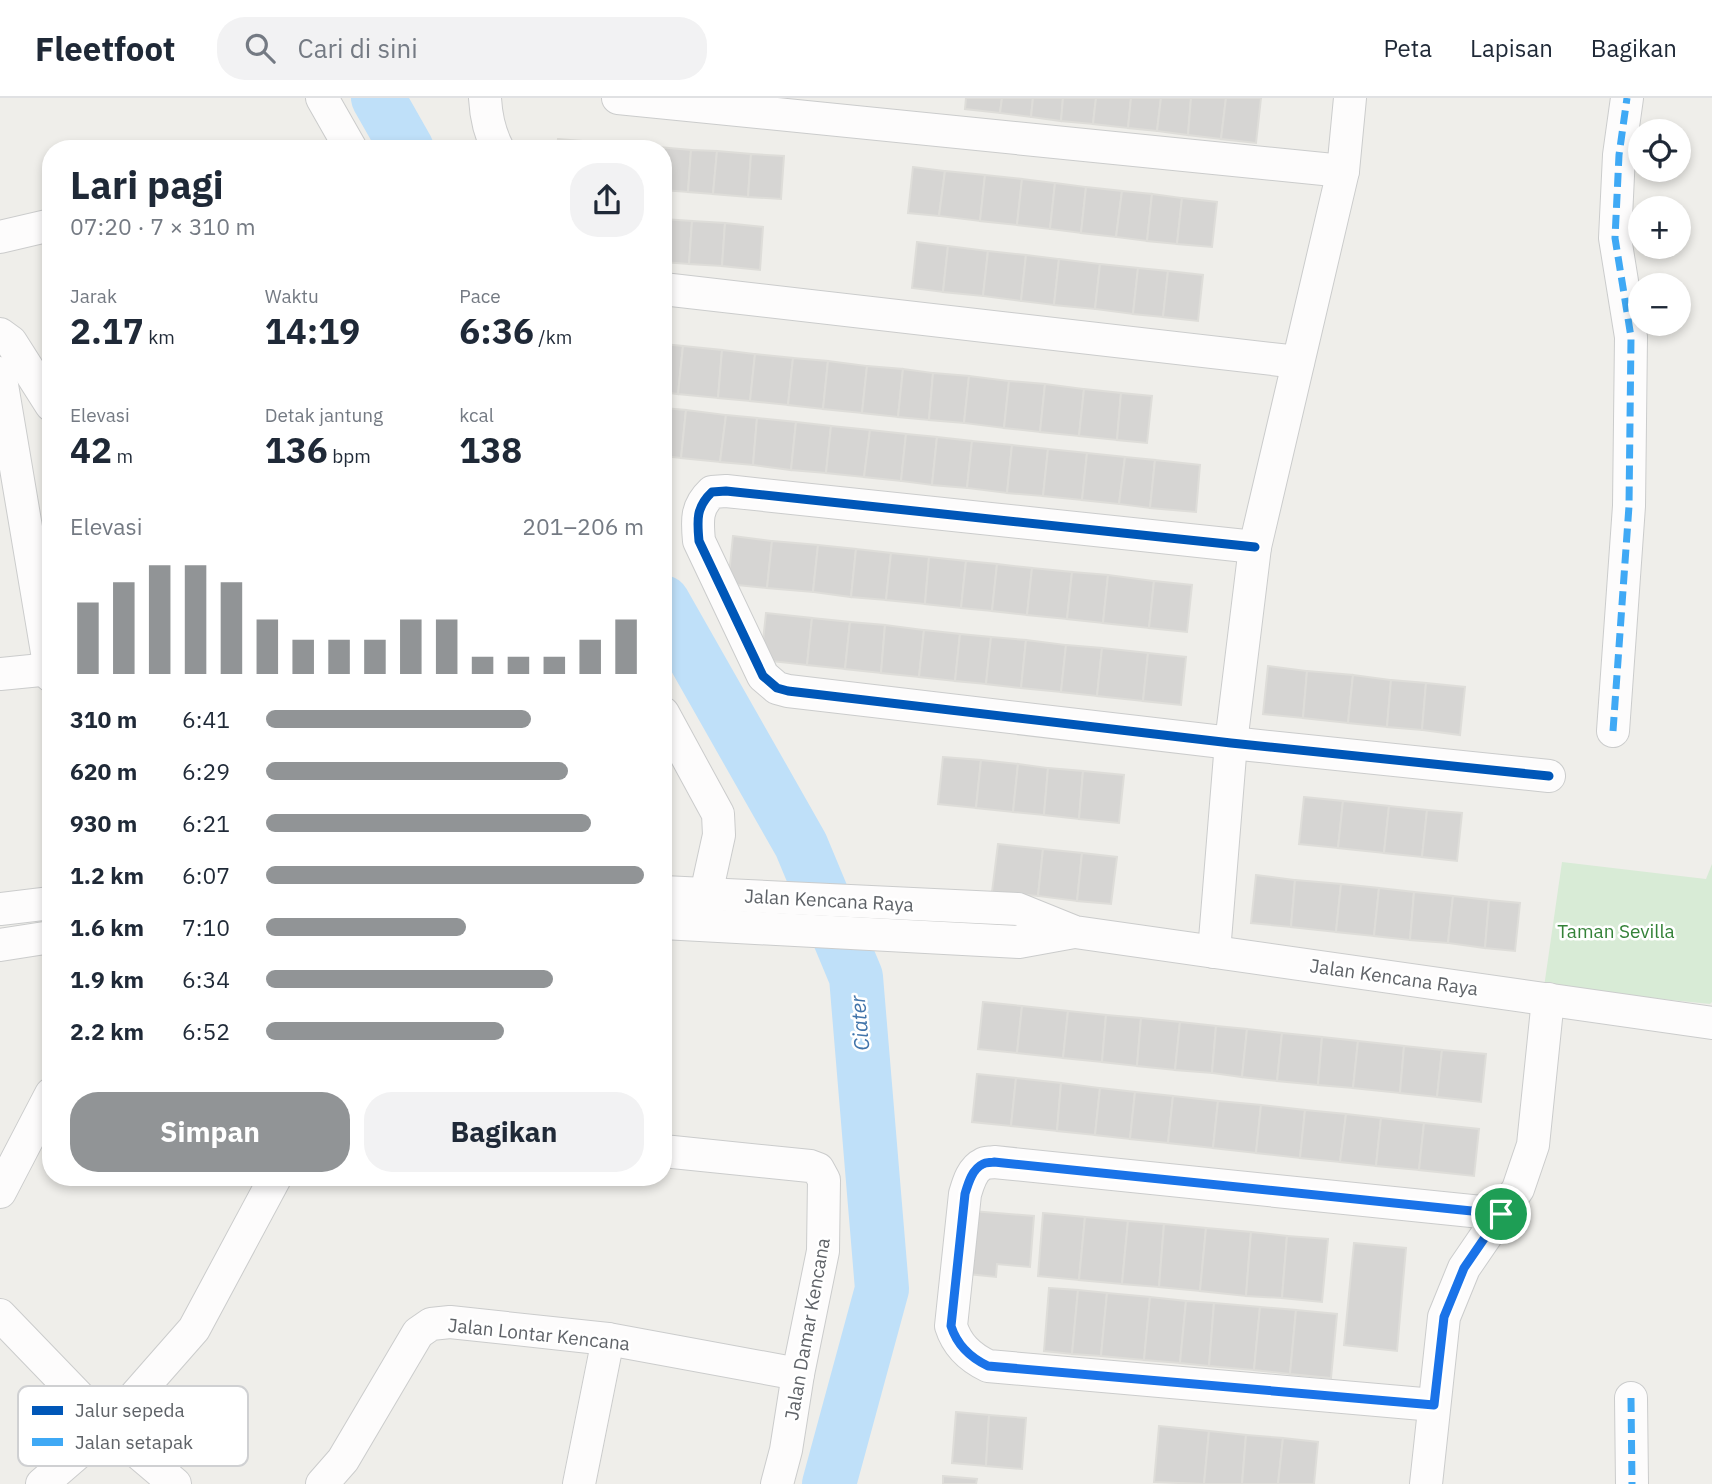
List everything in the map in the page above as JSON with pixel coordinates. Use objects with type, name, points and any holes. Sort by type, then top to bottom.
[{"type":"street","points":[[322,98],[346,140]]},
{"type":"street","points":[[485,98],[486,117],[494,140]]},
{"type":"street","points":[[618,98],[895,112],[1343,171]]},
{"type":"street","points":[[1214,952],[1231,743],[1255,547],[1343,171],[1350,98]]},
{"type":"street","points":[[1613,731],[1629,506],[1631,337],[1615,238],[1619,155],[1627,98]]},
{"type":"street","points":[[0,237],[42,227]]},
{"type":"street","points":[[672,290],[1298,362]]},
{"type":"street","points":[[0,334],[10,342],[42,391]]},
{"type":"street","points":[[0,373],[42,622]]},
{"type":"street","points":[[1255,547],[726,491],[712,492],[703,501],[698,522],[699,541],[763,676],[777,688],[1231,743],[1549,776]]},
{"type":"street","points":[[0,674],[42,670]]},
{"type":"street","points":[[672,730],[718,814],[719,835],[706,894],[707,926]]},
{"type":"street","name":"Jalan Kencana Raya","points":[[672,892],[1018,909],[1075,932],[1712,1024]]},
{"type":"street","points":[[0,909],[42,904]]},
{"type":"street","name":"Jalan Kencana Raya","points":[[672,924],[1019,942],[1075,932]]},
{"type":"street","points":[[0,944],[42,938]]},
{"type":"street","points":[[1426,1484],[1444,1317],[1464,1268],[1518,1189],[1533,1146],[1548,999]]},
{"type":"street","points":[[0,1192],[42,1111]]},
{"type":"street","name":"Jalan Damar Kencana","points":[[672,1152],[801,1164],[818,1169],[824,1180],[823,1251],[786,1450],[777,1484]]},
{"type":"street","points":[[1434,1405],[988,1366],[974,1359],[955,1338],[951,1326],[965,1194],[969,1181],[974,1171],[982,1164],[994,1162],[1501,1214]]},
{"type":"street","points":[[144,1386],[194,1329],[271,1186]]},
{"type":"street","points":[[0,1315],[68,1386]]},
{"type":"street","name":"Jalan Lontar Kencana","points":[[323,1484],[343,1460],[418,1333],[431,1324],[450,1322],[608,1339],[798,1374]]},
{"type":"street","points":[[579,1484],[608,1339]]},
{"type":"street","points":[[1632,1398],[1632,1484]]},
{"type":"street","points":[[42,1484],[63,1466]]},
{"type":"street","points":[[154,1466],[175,1484]]},
{"type":"green space","name":"Taman Sevilla","points":[[1562,862],[1706,879],[1712,864],[1712,1002],[1710,1004],[1544,987]]},
{"type":"building","points":[[966,98],[1002,98],[1000,113],[965,109]]},
{"type":"building","points":[[1002,98],[1033,98],[1031,117],[1000,113]]},
{"type":"building","points":[[1033,98],[1063,98],[1061,121],[1031,117]]},
{"type":"building","points":[[1063,98],[1096,98],[1093,124],[1061,121]]},
{"type":"building","points":[[1096,98],[1131,98],[1128,128],[1093,124]]},
{"type":"building","points":[[1131,98],[1161,98],[1157,131],[1128,128]]},
{"type":"building","points":[[1161,98],[1191,98],[1188,135],[1157,131]]},
{"type":"building","points":[[1191,98],[1226,98],[1221,139],[1188,135]]},
{"type":"building","points":[[1226,98],[1261,98],[1256,143],[1221,139]]},
{"type":"building","points":[[672,148],[691,150],[688,192],[672,191]]},
{"type":"building","points":[[691,150],[717,151],[713,194],[688,192]]},
{"type":"building","points":[[717,151],[751,154],[748,197],[713,194]]},
{"type":"building","points":[[751,154],[784,156],[781,199],[748,197]]},
{"type":"building","points":[[913,167],[945,171],[939,216],[908,213]]},
{"type":"building","points":[[945,171],[985,175],[980,221],[939,216]]},
{"type":"building","points":[[985,175],[1022,179],[1017,225],[980,221]]},
{"type":"building","points":[[1022,179],[1055,183],[1050,229],[1017,225]]},
{"type":"building","points":[[1055,183],[1086,187],[1081,233],[1050,229]]},
{"type":"building","points":[[1086,187],[1122,191],[1116,237],[1081,233]]},
{"type":"building","points":[[1122,191],[1152,194],[1147,241],[1116,237]]},
{"type":"building","points":[[1152,194],[1182,198],[1177,244],[1147,241]]},
{"type":"building","points":[[1182,198],[1217,202],[1212,247],[1177,244]]},
{"type":"building","points":[[672,220],[692,221],[689,264],[672,263]]},
{"type":"building","points":[[692,221],[725,223],[722,266],[689,264]]},
{"type":"building","points":[[725,223],[763,227],[760,270],[722,266]]},
{"type":"building","points":[[917,242],[948,246],[943,292],[912,288]]},
{"type":"building","points":[[948,246],[988,251],[983,296],[943,292]]},
{"type":"building","points":[[988,251],[1026,255],[1021,301],[983,296]]},
{"type":"building","points":[[1026,255],[1059,259],[1054,305],[1021,301]]},
{"type":"building","points":[[1059,259],[1100,264],[1095,309],[1054,305]]},
{"type":"building","points":[[1100,264],[1138,268],[1133,314],[1095,309]]},
{"type":"building","points":[[1138,268],[1168,271],[1163,317],[1133,314]]},
{"type":"building","points":[[1168,271],[1203,275],[1198,321],[1163,317]]},
{"type":"building","points":[[672,345],[683,346],[678,394],[672,393]]},
{"type":"building","points":[[683,346],[722,350],[718,398],[678,394]]},
{"type":"building","points":[[722,350],[755,354],[750,401],[718,398]]},
{"type":"building","points":[[755,354],[793,358],[788,405],[750,401]]},
{"type":"building","points":[[793,358],[828,361],[823,409],[788,405]]},
{"type":"building","points":[[828,361],[867,366],[862,413],[823,409]]},
{"type":"building","points":[[867,366],[903,369],[898,417],[862,413]]},
{"type":"building","points":[[903,369],[933,373],[929,420],[898,417]]},
{"type":"building","points":[[933,373],[969,376],[964,423],[929,420]]},
{"type":"building","points":[[969,376],[1009,381],[1004,428],[964,423]]},
{"type":"building","points":[[1009,381],[1045,384],[1040,432],[1004,428]]},
{"type":"building","points":[[1045,384],[1084,389],[1079,436],[1040,432]]},
{"type":"building","points":[[1084,389],[1121,393],[1117,440],[1079,436]]},
{"type":"building","points":[[1121,393],[1152,396],[1147,443],[1117,440]]},
{"type":"building","points":[[672,409],[686,410],[681,458],[672,457]]},
{"type":"building","points":[[686,410],[726,415],[720,462],[681,458]]},
{"type":"building","points":[[726,415],[757,418],[753,465],[720,462]]},
{"type":"building","points":[[757,418],[796,422],[791,470],[753,465]]},
{"type":"building","points":[[796,422],[831,426],[826,473],[791,470]]},
{"type":"building","points":[[831,426],[870,430],[864,477],[826,473]]},
{"type":"building","points":[[870,430],[906,434],[901,481],[864,477]]},
{"type":"building","points":[[906,434],[937,437],[932,485],[901,481]]},
{"type":"building","points":[[937,437],[972,441],[967,488],[932,485]]},
{"type":"building","points":[[972,441],[1012,445],[1007,493],[967,488]]},
{"type":"building","points":[[1012,445],[1048,449],[1043,496],[1007,493]]},
{"type":"building","points":[[1048,449],[1087,453],[1082,500],[1043,496]]},
{"type":"building","points":[[1087,453],[1125,457],[1119,504],[1082,500]]},
{"type":"building","points":[[1125,457],[1155,460],[1150,508],[1119,504]]},
{"type":"building","points":[[1155,460],[1200,465],[1196,512],[1150,508]]},
{"type":"building","points":[[733,536],[772,541],[767,588],[728,584]]},
{"type":"building","points":[[772,541],[818,545],[813,592],[767,588]]},
{"type":"building","points":[[818,545],[856,549],[851,597],[813,592]]},
{"type":"building","points":[[856,549],[891,553],[886,600],[851,597]]},
{"type":"building","points":[[891,553],[929,557],[925,604],[886,600]]},
{"type":"building","points":[[929,557],[966,561],[961,608],[925,604]]},
{"type":"building","points":[[966,561],[997,564],[992,611],[961,608]]},
{"type":"building","points":[[997,564],[1032,568],[1027,615],[992,611]]},
{"type":"building","points":[[1032,568],[1072,572],[1067,619],[1027,615]]},
{"type":"building","points":[[1072,572],[1108,575],[1103,623],[1067,619]]},
{"type":"building","points":[[1108,575],[1154,581],[1149,628],[1103,623]]},
{"type":"building","points":[[1154,581],[1192,585],[1187,632],[1149,628]]},
{"type":"building","points":[[766,613],[812,618],[807,665],[761,660]]},
{"type":"building","points":[[812,618],[850,622],[845,669],[807,665]]},
{"type":"building","points":[[850,622],[885,625],[881,673],[845,669]]},
{"type":"building","points":[[885,625],[924,630],[919,677],[881,673]]},
{"type":"building","points":[[924,630],[960,634],[955,681],[919,677]]},
{"type":"building","points":[[960,634],[991,637],[986,684],[955,681]]},
{"type":"building","points":[[991,637],[1026,640],[1021,688],[986,684]]},
{"type":"building","points":[[1026,640],[1066,645],[1061,692],[1021,688]]},
{"type":"building","points":[[1066,645],[1102,648],[1097,696],[1061,692]]},
{"type":"building","points":[[1102,648],[1148,653],[1143,701],[1097,696]]},
{"type":"building","points":[[1148,653],[1186,657],[1181,705],[1143,701]]},
{"type":"building","points":[[1268,666],[1307,671],[1303,718],[1263,714]]},
{"type":"building","points":[[1307,671],[1353,675],[1348,723],[1303,718]]},
{"type":"building","points":[[1353,675],[1391,680],[1387,727],[1348,723]]},
{"type":"building","points":[[1391,680],[1426,683],[1422,730],[1387,727]]},
{"type":"building","points":[[1426,683],[1465,687],[1460,735],[1422,730]]},
{"type":"building","points":[[943,757],[981,760],[976,808],[938,804]]},
{"type":"building","points":[[981,760],[1018,764],[1013,812],[976,808]]},
{"type":"building","points":[[1018,764],[1048,768],[1044,815],[1013,812]]},
{"type":"building","points":[[1048,768],[1083,771],[1079,819],[1044,815]]},
{"type":"building","points":[[1083,771],[1124,775],[1119,823],[1079,819]]},
{"type":"building","points":[[1304,797],[1343,801],[1338,848],[1299,844]]},
{"type":"building","points":[[1343,801],[1389,806],[1384,853],[1338,848]]},
{"type":"building","points":[[1389,806],[1427,810],[1422,857],[1384,853]]},
{"type":"building","points":[[1427,810],[1462,813],[1457,861],[1422,857]]},
{"type":"building","points":[[998,844],[1043,849],[1038,896],[992,892]]},
{"type":"building","points":[[1043,849],[1082,853],[1077,901],[1038,896]]},
{"type":"building","points":[[1082,853],[1117,857],[1111,904],[1077,901]]},
{"type":"building","points":[[1256,875],[1295,880],[1291,927],[1251,923]]},
{"type":"building","points":[[1295,880],[1341,884],[1336,932],[1291,927]]},
{"type":"building","points":[[1341,884],[1379,888],[1374,936],[1336,932]]},
{"type":"building","points":[[1379,888],[1414,892],[1410,940],[1374,936]]},
{"type":"building","points":[[1414,892],[1453,896],[1448,943],[1410,940]]},
{"type":"building","points":[[1453,896],[1489,900],[1485,948],[1448,943]]},
{"type":"building","points":[[1489,900],[1520,903],[1515,951],[1485,948]]},
{"type":"building","points":[[983,1002],[1022,1006],[1017,1053],[978,1049]]},
{"type":"building","points":[[1022,1006],[1068,1011],[1063,1058],[1017,1053]]},
{"type":"building","points":[[1068,1011],[1106,1015],[1102,1062],[1063,1058]]},
{"type":"building","points":[[1106,1015],[1141,1018],[1137,1066],[1102,1062]]},
{"type":"building","points":[[1141,1018],[1180,1022],[1175,1070],[1137,1066]]},
{"type":"building","points":[[1180,1022],[1216,1026],[1212,1073],[1175,1070]]},
{"type":"building","points":[[1216,1026],[1247,1029],[1242,1077],[1212,1073]]},
{"type":"building","points":[[1247,1029],[1282,1033],[1277,1081],[1242,1077]]},
{"type":"building","points":[[1282,1033],[1322,1037],[1318,1085],[1277,1081]]},
{"type":"building","points":[[1322,1037],[1358,1041],[1353,1088],[1318,1085]]},
{"type":"building","points":[[1358,1041],[1404,1046],[1400,1093],[1353,1088]]},
{"type":"building","points":[[1404,1046],[1442,1050],[1437,1097],[1400,1093]]},
{"type":"building","points":[[1442,1050],[1486,1054],[1481,1102],[1437,1097]]},
{"type":"building","points":[[977,1074],[1016,1078],[1011,1126],[972,1122]]},
{"type":"building","points":[[1016,1078],[1061,1083],[1057,1131],[1011,1126]]},
{"type":"building","points":[[1061,1083],[1100,1088],[1095,1135],[1057,1131]]},
{"type":"building","points":[[1100,1088],[1135,1092],[1130,1139],[1095,1135]]},
{"type":"building","points":[[1135,1092],[1173,1096],[1168,1143],[1130,1139]]},
{"type":"building","points":[[1173,1096],[1218,1101],[1213,1148],[1168,1143]]},
{"type":"building","points":[[1218,1101],[1261,1105],[1256,1153],[1213,1148]]},
{"type":"building","points":[[1261,1105],[1305,1110],[1300,1158],[1256,1153]]},
{"type":"building","points":[[1305,1110],[1346,1114],[1340,1162],[1300,1158]]},
{"type":"building","points":[[1346,1114],[1381,1118],[1376,1166],[1340,1162]]},
{"type":"building","points":[[1381,1118],[1424,1123],[1419,1170],[1376,1166]]},
{"type":"building","points":[[1424,1123],[1479,1129],[1474,1176],[1419,1170]]},
{"type":"building","points":[[972,1211],[1034,1216],[1030,1267],[997,1264],[996,1277],[968,1274]]},
{"type":"building","points":[[1043,1213],[1085,1217],[1079,1280],[1038,1276]]},
{"type":"building","points":[[1085,1217],[1128,1221],[1122,1284],[1079,1280]]},
{"type":"building","points":[[1128,1221],[1164,1224],[1159,1287],[1122,1284]]},
{"type":"building","points":[[1164,1224],[1206,1228],[1200,1291],[1159,1287]]},
{"type":"building","points":[[1206,1228],[1251,1232],[1246,1296],[1200,1291]]},
{"type":"building","points":[[1251,1232],[1287,1236],[1282,1298],[1246,1296]]},
{"type":"building","points":[[1287,1236],[1328,1239],[1322,1302],[1282,1298]]},
{"type":"building","points":[[1354,1243],[1406,1248],[1397,1351],[1344,1345]]},
{"type":"building","points":[[1049,1288],[1078,1290],[1072,1354],[1044,1351]]},
{"type":"building","points":[[1078,1290],[1107,1293],[1101,1356],[1072,1354]]},
{"type":"building","points":[[1107,1293],[1150,1297],[1144,1360],[1101,1356]]},
{"type":"building","points":[[1150,1297],[1186,1301],[1180,1363],[1144,1360]]},
{"type":"building","points":[[1186,1301],[1214,1303],[1209,1366],[1180,1363]]},
{"type":"building","points":[[1214,1303],[1260,1307],[1254,1370],[1209,1366]]},
{"type":"building","points":[[1260,1307],[1296,1310],[1290,1374],[1254,1370]]},
{"type":"building","points":[[1296,1310],[1337,1314],[1331,1378],[1290,1374]]},
{"type":"building","points":[[956,1412],[989,1415],[986,1466],[952,1463]]},
{"type":"building","points":[[989,1415],[1026,1418],[1022,1469],[986,1466]]},
{"type":"building","points":[[1159,1426],[1209,1431],[1204,1484],[1154,1482]]},
{"type":"building","points":[[1209,1431],[1246,1435],[1242,1484],[1204,1484]]},
{"type":"building","points":[[1246,1435],[1283,1438],[1278,1484],[1242,1484]]},
{"type":"building","points":[[1283,1438],[1318,1442],[1314,1484],[1278,1484]]},
{"type":"building","points":[[943,1476],[977,1479],[976,1484],[943,1484]]},
{"type":"waterway","name":"Ciater","points":[[378,98],[402,140]]},
{"type":"waterway","name":"Ciater","points":[[672,618],[801,845],[856,977],[882,1289],[829,1484]]},
{"type":"marked path","points":[[1613,731],[1629,506],[1631,337],[1615,238],[1619,155],[1627,98]]},
{"type":"marked path","points":[[1631,1398],[1632,1484]]},
{"type":"cycle path","points":[[1255,547],[726,491],[712,492],[703,503],[698,520],[699,541],[763,676],[777,688],[1231,743],[1549,776]]},
{"type":"cycle path","points":[[1434,1405],[988,1366],[965,1350],[951,1326],[965,1194],[973,1173],[979,1166],[994,1162],[1501,1214]]},
{"type":"route","points":[[994,1162],[1501,1214],[1464,1268],[1444,1317],[1434,1405],[988,1366],[963,1349],[951,1326],[965,1194],[974,1171],[982,1164],[994,1162]]}]
